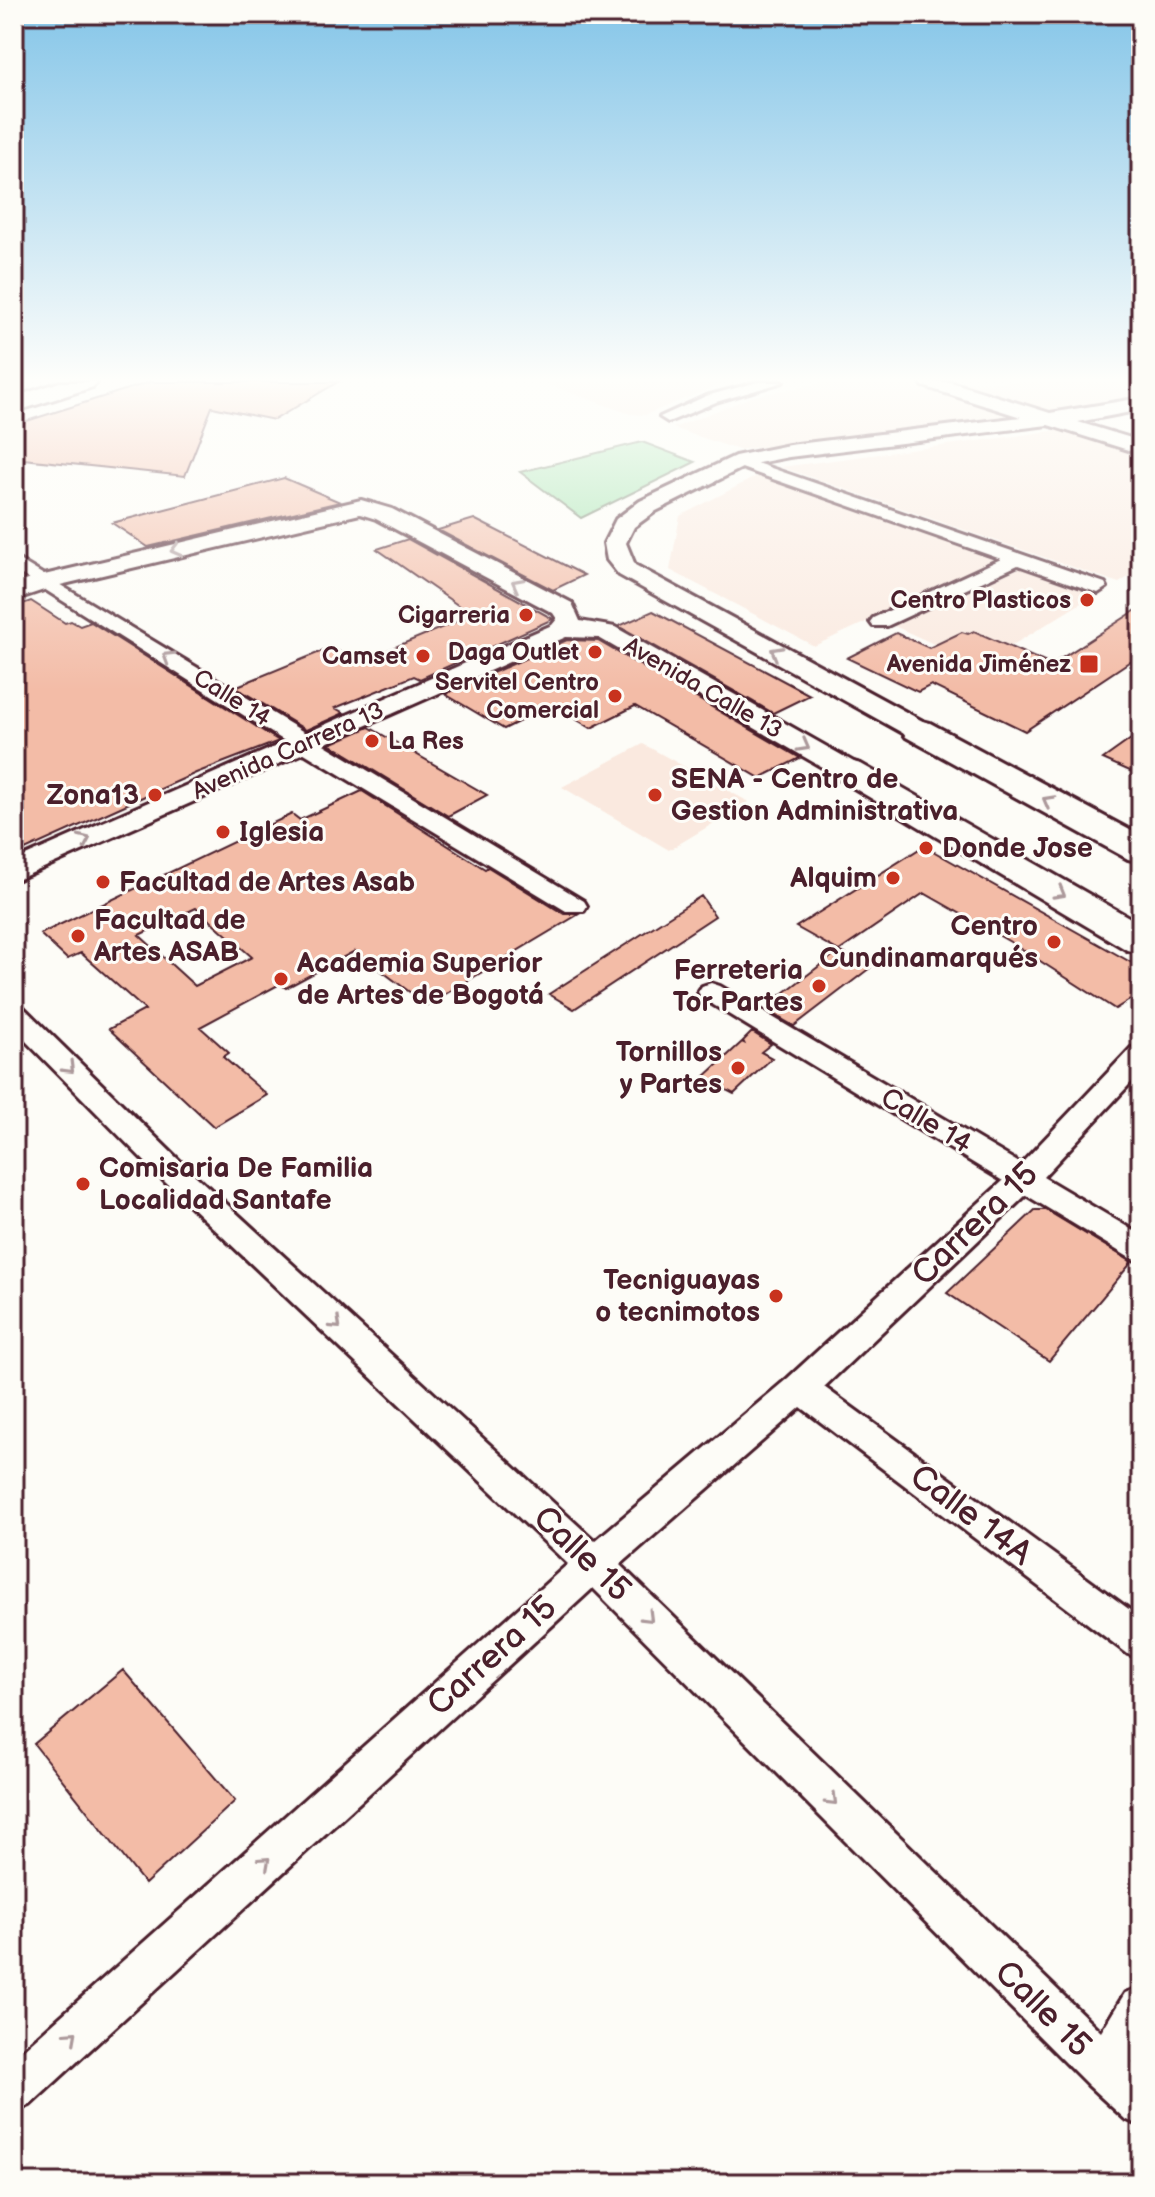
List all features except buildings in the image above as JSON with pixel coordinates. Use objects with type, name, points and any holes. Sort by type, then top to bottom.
[{"type":"main road","points":[[918,730],[1141,851]]},
{"type":"main road","name":"Avenida Calle 13","points":[[849,771],[1141,941]]},
{"type":"street","points":[[690,485],[648,506],[624,524],[615,543],[616,553],[627,570],[918,730]]},
{"type":"street","points":[[803,485],[1098,587]]},
{"type":"street","points":[[14,593],[48,581],[361,507],[384,514],[563,608],[569,619],[561,630]]},
{"type":"street","points":[[880,622],[1017,559]]},
{"type":"street","name":"Calle 14","points":[[14,562],[305,744],[575,906]]},
{"type":"street","name":"Avenida Calle 13","points":[[561,630],[582,628],[606,632],[849,771]]},
{"type":"street","name":"Avenida Carrera 13","points":[[14,872],[561,630]]},
{"type":"street","name":"Calle 14","points":[[711,992],[1141,1250]]},
{"type":"street","name":"Calle 15","points":[[14,1013],[175,1174],[594,1564],[1141,2103]]},
{"type":"street","name":"Carrera 15","points":[[14,2089],[594,1564],[800,1388],[1024,1179],[1141,1055]]},
{"type":"street","name":"Calle 14A","points":[[800,1388],[1141,1641]]},
{"type":"street","points":[[1104,2069],[1141,2009]]},
{"type":"shaded area","points":[[741,485],[782,485],[1003,559],[814,646],[670,570],[680,516]]},
{"type":"shaded area","points":[[832,485],[1141,485],[1141,569],[1119,583]]},
{"type":"shaded area","points":[[1024,566],[1099,592],[980,665],[892,625]]},
{"type":"shaded area","name":"SENA - Centro de Gestion Administrativa","points":[[643,744],[749,802],[669,850],[562,787]]},
{"type":"green space","points":[[537,485],[649,485],[581,518]]},
{"type":"place","name":"Centro Plasticos","points":[[1087,600]]},
{"type":"place","name":"Cigarreria","points":[[526,615]]},
{"type":"place","name":"Daga Outlet","points":[[595,652]]},
{"type":"place","name":"Camset","points":[[423,656]]},
{"type":"place","name":"Avenida Jiménez","points":[[1089,664]]},
{"type":"place","name":"Servitel Centro Comercial","points":[[615,696]]},
{"type":"place","name":"La Res","points":[[372,741]]},
{"type":"place","name":"Zona13","points":[[155,795]]},
{"type":"place","name":"SENA - Centro de Gestion Administrativa","points":[[655,795]]},
{"type":"place","name":"Iglesia","points":[[223,832]]},
{"type":"place","name":"Donde Jose","points":[[926,848]]},
{"type":"place","name":"Alquim","points":[[893,878]]},
{"type":"place","name":"Facultad de Artes Asab","points":[[103,882]]},
{"type":"place","name":"Facultad de Artes ASAB","points":[[78,936]]},
{"type":"place","name":"Centro Cundinamarqués","points":[[1054,942]]},
{"type":"place","name":"Academia Superior de Artes de Bogotá","points":[[281,979]]},
{"type":"place","name":"Ferreteria Tor Partes","points":[[819,986]]},
{"type":"place","name":"Tornillos y Partes","points":[[738,1068]]},
{"type":"place","name":"Comisaria De Familia Localidad Santafe","points":[[83,1184]]},
{"type":"place","name":"Tecniguayas o tecnimotos","points":[[776,1296]]}]
